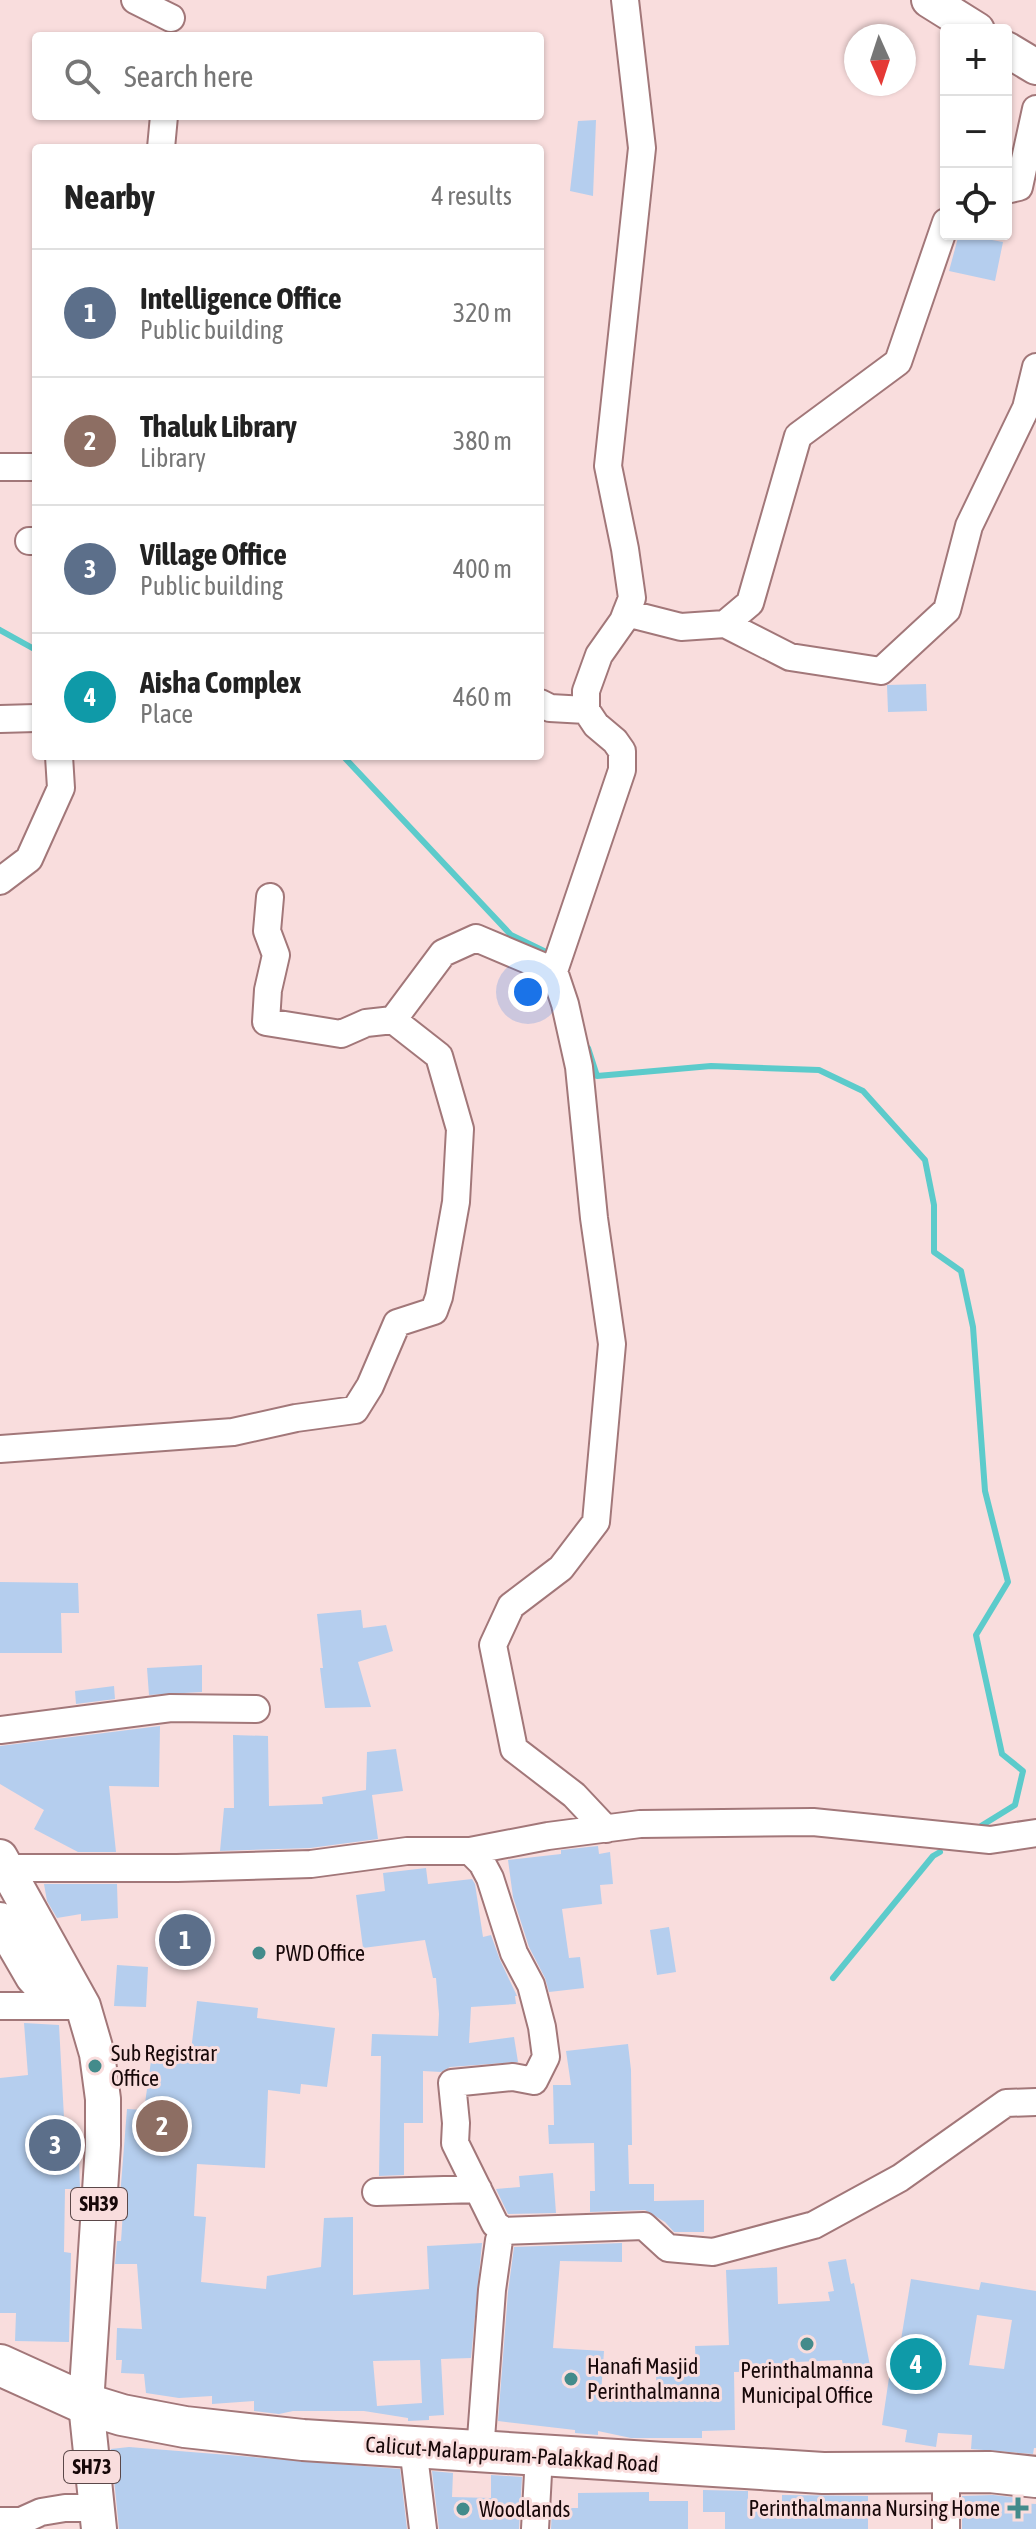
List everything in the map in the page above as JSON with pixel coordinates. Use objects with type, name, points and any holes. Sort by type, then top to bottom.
[{"type":"highway","name":"Calicut-Malappuram-Palakkad Road","points":[[0,2365],[86,2404],[122,2415],[185,2427],[303,2440],[823,2473],[990,2472],[1036,2477]]},
{"type":"main road","points":[[929,0],[967,24]]},
{"type":"main road","name":"SH39","points":[[4,1862],[83,2006],[97,2054],[103,2099],[103,2145],[86,2404]]},
{"type":"main road","points":[[0,1920],[33,1977],[46,1991],[83,2006]]},
{"type":"main road","name":"SH73","points":[[86,2404],[99,2518]]},
{"type":"street","points":[[135,0],[175,18]]},
{"type":"street","points":[[606,1829],[574,1795],[514,1749],[493,1645],[511,1606],[561,1568],[596,1522],[602,1473],[612,1344],[594,1218],[579,1067],[554,971],[622,770],[622,751],[586,710],[586,691],[599,655],[632,598],[608,466],[642,148],[625,0]]},
{"type":"street","points":[[1012,189],[1019,187],[1036,109]]},
{"type":"street","points":[[161,144],[164,120]]},
{"type":"street","points":[[725,624],[750,603],[798,436],[898,362],[940,235]]},
{"type":"street","points":[[626,613],[681,627],[725,624],[790,657],[881,671],[947,610],[969,526],[1026,408],[1036,367]]},
{"type":"street","points":[[0,467],[32,467]]},
{"type":"street","points":[[544,705],[586,710]]},
{"type":"street","points":[[0,719],[32,718]]},
{"type":"street","points":[[0,881],[29,859],[61,788],[59,760]]},
{"type":"street","points":[[0,1449],[233,1432],[296,1418],[355,1410],[370,1386],[397,1323],[434,1311],[456,1202],[460,1129],[439,1056],[393,1020],[366,1023],[341,1034],[266,1022],[268,990],[276,955],[267,931],[270,897]]},
{"type":"street","points":[[393,1020],[443,953],[476,938],[554,971]]},
{"type":"street","points":[[0,1730],[171,1708],[256,1709]]},
{"type":"street","points":[[4,1862],[177,1868],[311,1864],[407,1851],[470,1851],[640,1824],[813,1822],[990,1840],[1036,1833]]},
{"type":"street","points":[[470,1851],[482,1863],[490,1878],[514,1953],[531,1985],[546,2057],[534,2081],[513,2077],[452,2083],[455,2143],[495,2224],[504,2231],[644,2226],[668,2248],[713,2252],[814,2225],[900,2178],[1006,2103],[1036,2102]]},
{"type":"street","points":[[0,2006],[83,2006]]},
{"type":"street","points":[[376,2192],[478,2189]]},
{"type":"street","points":[[480,2452],[492,2290],[499,2240],[504,2231]]},
{"type":"street","points":[[413,2447],[423,2529]]},
{"type":"street","points":[[535,2529],[539,2455]]},
{"type":"street","points":[[946,2472],[946,2529]]},
{"type":"street","points":[[0,2521],[21,2521],[41,2512],[65,2508],[99,2518]]},
{"type":"building","points":[[596,120],[593,196],[570,191],[578,121]]},
{"type":"building","points":[[957,240],[1003,242],[995,281],[949,271]]},
{"type":"building","points":[[926,684],[927,711],[888,712],[887,685]]},
{"type":"building","points":[[0,1582],[78,1583],[79,1613],[61,1613],[62,1653],[0,1653]]},
{"type":"building","points":[[361,1610],[363,1628],[386,1625],[393,1651],[358,1662],[371,1707],[325,1708],[317,1614]]},
{"type":"building","points":[[202,1665],[202,1692],[149,1695],[147,1668]]},
{"type":"building","points":[[114,1686],[115,1699],[76,1704],[75,1691]]},
{"type":"building","points":[[160,1726],[159,1787],[109,1786],[116,1852],[78,1852],[34,1829],[44,1810],[0,1784],[0,1746]]},
{"type":"building","points":[[233,1735],[268,1736],[269,1806],[323,1804],[322,1797],[366,1790],[367,1752],[396,1749],[403,1791],[372,1795],[378,1839],[310,1848],[220,1851],[224,1808],[234,1808]]},
{"type":"building","points":[[598,1846],[599,1854],[610,1852],[613,1884],[600,1885],[602,1904],[562,1909],[569,1958],[580,1957],[584,1988],[549,1992],[529,1947],[513,1897],[508,1860]]},
{"type":"building","points":[[426,1868],[428,1884],[472,1879],[475,1884],[483,1937],[491,1935],[517,1996],[516,2004],[471,2007],[469,2043],[514,2037],[518,2062],[450,2067],[441,2072],[423,2071],[423,2123],[404,2123],[404,2175],[379,2176],[381,2056],[371,2056],[372,2034],[438,2036],[439,2014],[436,1978],[433,1978],[425,1940],[363,1948],[356,1895],[385,1891],[383,1873]]},
{"type":"building","points":[[44,1884],[117,1884],[118,1918],[81,1921],[81,1914],[57,1918],[47,1901]]},
{"type":"building","points":[[669,1927],[676,1972],[657,1975],[650,1930]]},
{"type":"building","points":[[117,1965],[148,1967],[146,2007],[114,2006]]},
{"type":"building","points":[[197,2001],[258,2008],[257,2018],[335,2028],[327,2087],[301,2084],[300,2094],[268,2090],[265,2168],[197,2164],[194,2216],[206,2217],[201,2282],[266,2289],[267,2276],[321,2267],[324,2218],[353,2217],[353,2295],[429,2289],[427,2246],[482,2243],[471,2358],[441,2359],[444,2415],[429,2416],[429,2420],[408,2421],[408,2418],[364,2411],[293,2411],[279,2414],[254,2411],[254,2401],[212,2404],[212,2396],[179,2398],[146,2393],[144,2374],[121,2373],[122,2360],[116,2360],[117,2328],[142,2329],[137,2264],[115,2264],[117,2241],[121,2241],[124,2197],[120,2197],[127,2109],[144,2110],[152,2054],[190,2059]],"holes":[[[420,2360],[422,2403],[377,2406],[373,2361]]]},
{"type":"building","points":[[24,2023],[59,2025],[65,2136],[73,2135],[74,2159],[79,2159],[80,2189],[65,2189],[64,2252],[71,2253],[69,2342],[15,2341],[16,2313],[0,2313],[0,2078],[28,2075]]},
{"type":"building","points":[[628,2044],[632,2145],[628,2145],[629,2184],[654,2184],[654,2201],[704,2200],[704,2232],[674,2232],[665,2222],[645,2210],[590,2212],[590,2191],[595,2191],[594,2143],[549,2144],[548,2125],[554,2125],[553,2085],[571,2085],[566,2051]]},
{"type":"building","points":[[553,2173],[556,2213],[508,2214],[496,2189],[520,2187],[519,2176]]},
{"type":"building","points":[[622,2243],[622,2262],[560,2261],[553,2348],[604,2351],[601,2394],[644,2400],[644,2396],[657,2396],[656,2375],[696,2373],[695,2346],[729,2345],[726,2270],[777,2267],[778,2304],[830,2301],[828,2292],[834,2291],[828,2262],[846,2259],[851,2284],[854,2283],[872,2376],[846,2381],[842,2360],[795,2362],[795,2367],[784,2367],[784,2371],[734,2372],[735,2430],[702,2431],[702,2438],[631,2438],[598,2431],[598,2435],[575,2433],[575,2430],[498,2421],[514,2247]]},
{"type":"building","points":[[911,2279],[979,2290],[981,2282],[1036,2291],[1036,2448],[1033,2454],[971,2449],[972,2435],[938,2433],[936,2447],[905,2442],[907,2430],[882,2425],[893,2351],[899,2352]],"holes":[[[977,2315],[1012,2320],[1004,2369],[969,2365]]]},
{"type":"building","points":[[129,2447],[400,2469],[407,2529],[119,2529],[111,2449]]},
{"type":"building","points":[[432,2471],[453,2473],[452,2497],[491,2498],[491,2475],[522,2477],[519,2529],[439,2529]]},
{"type":"building","points":[[703,2490],[748,2491],[748,2502],[782,2502],[782,2495],[868,2496],[868,2529],[725,2529],[725,2512],[703,2512]]},
{"type":"building","points":[[649,2492],[649,2501],[688,2501],[688,2529],[551,2529],[552,2508],[578,2508],[578,2493]]},
{"type":"building","points":[[962,2496],[1020,2498],[1020,2503],[1036,2504],[1036,2529],[962,2529]]},
{"type":"waterway","points":[[0,630],[32,648]]},
{"type":"waterway","points":[[347,760],[511,935],[546,952]]},
{"type":"waterway","points":[[588,1048],[597,1076],[711,1066],[819,1070],[863,1091],[925,1160],[934,1205],[934,1252],[961,1271],[973,1327],[985,1491],[1008,1582],[976,1635],[1002,1754],[1023,1771],[1015,1805],[981,1826]]},
{"type":"waterway","points":[[833,1978],[933,1856],[940,1852]]},
{"type":"place","name":"Intelligence Office","points":[[185,1940]]},
{"type":"place","name":"PWD Office","points":[[259,1953]]},
{"type":"place","name":"Sub Registrar Office","points":[[95,2066]]},
{"type":"place","name":"Thaluk Library","points":[[162,2126]]},
{"type":"place","name":"Village Office","points":[[55,2145]]},
{"type":"place","name":"Perinthalmanna Municipal Office","points":[[807,2344]]},
{"type":"place","name":"Aisha Complex","points":[[916,2364]]},
{"type":"place","name":"Hanafi Masjid Perinthalmanna","points":[[571,2379]]},
{"type":"place","name":"Perinthalmanna Nursing Home","points":[[1018,2508]]},
{"type":"place","name":"Woodlands","points":[[463,2509]]}]
